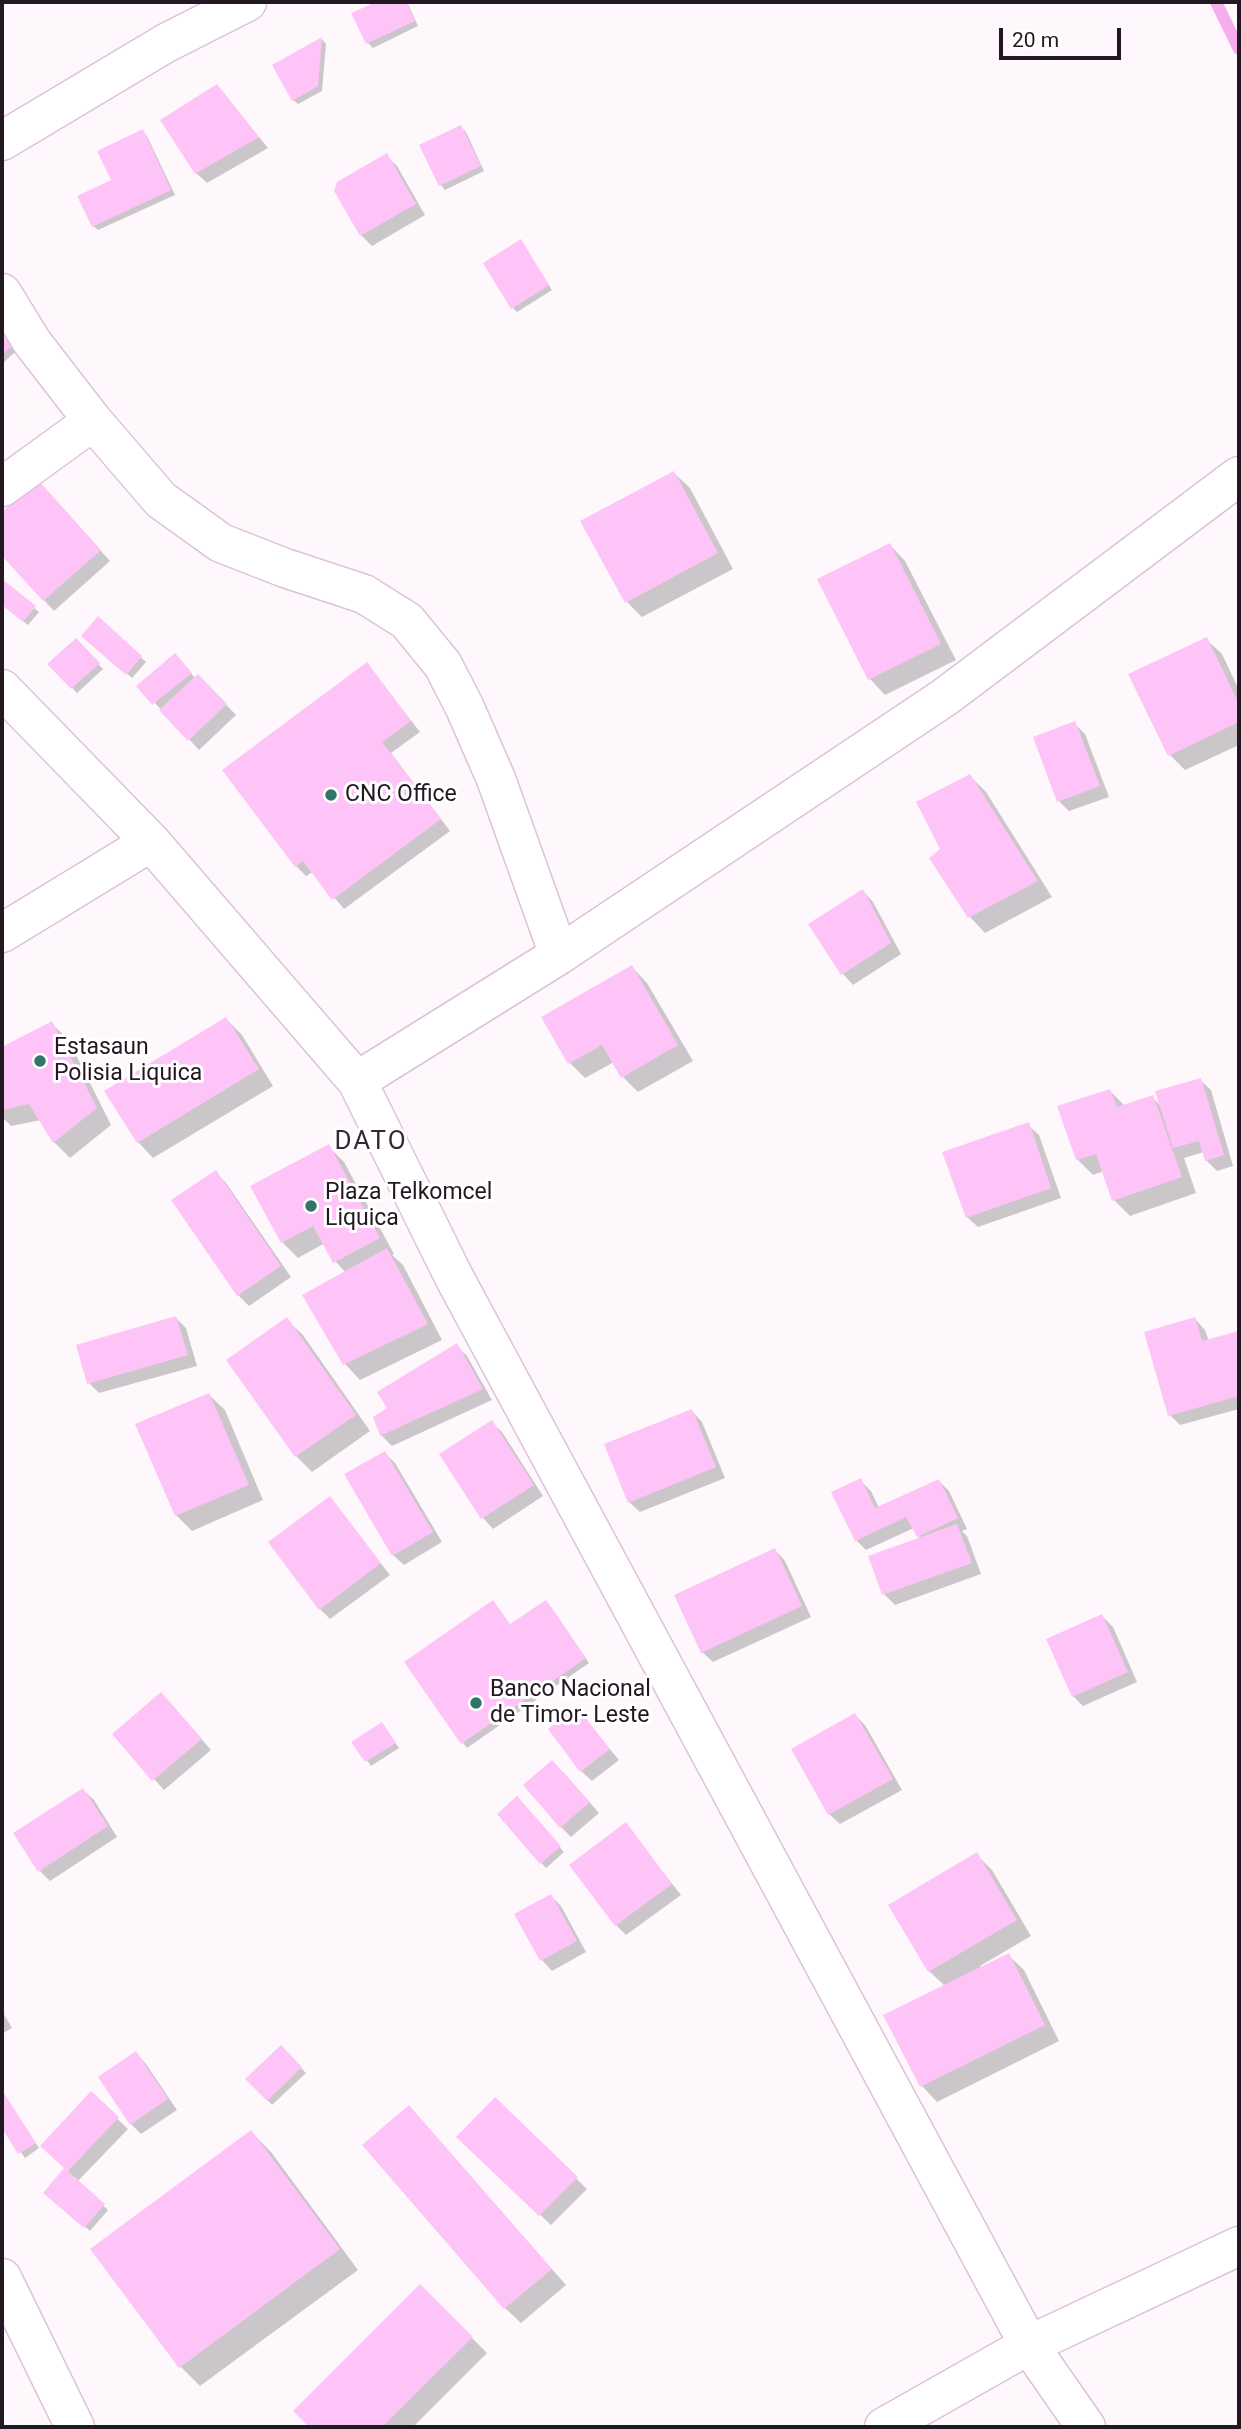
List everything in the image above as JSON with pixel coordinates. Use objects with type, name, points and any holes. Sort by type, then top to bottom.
[{"type":"street","points":[[2,141],[166,43],[247,2]]},
{"type":"street","points":[[2,293],[33,342],[93,421],[161,500],[221,543],[364,594],[407,621],[443,664],[465,708],[496,779],[559,954]]},
{"type":"street","points":[[2,487],[93,421]]},
{"type":"street","points":[[357,1081],[559,954],[944,697],[1239,477]]},
{"type":"street","points":[[2,689],[151,842],[357,1081],[461,1289],[1029,2345],[1086,2427]]},
{"type":"street","points":[[2,933],[151,842]]},
{"type":"street","points":[[884,2427],[1029,2345],[1239,2246]]},
{"type":"street","points":[[2,2278],[75,2427]]},
{"type":"building","points":[[376,2],[406,2],[415,21],[366,44],[351,13]]},
{"type":"building","points":[[322,37],[318,86],[292,101],[272,65]]},
{"type":"building","points":[[217,84],[259,137],[195,174],[160,120]]},
{"type":"building","points":[[461,125],[481,166],[439,186],[419,145]]},
{"type":"building","points":[[143,129],[171,190],[92,227],[77,196],[111,180],[97,151]]},
{"type":"building","points":[[387,153],[416,204],[360,236],[334,191],[337,182]]},
{"type":"building","points":[[521,239],[549,285],[511,309],[483,263]]},
{"type":"building","points":[[2,335],[12,346],[2,355]]},
{"type":"building","points":[[674,471],[718,553],[625,603],[580,521]]},
{"type":"building","points":[[38,480],[101,550],[43,601],[2,556],[2,512]]},
{"type":"building","points":[[890,543],[941,644],[868,680],[817,579]]},
{"type":"building","points":[[2,579],[36,606],[23,622],[2,605]]},
{"type":"building","points":[[98,616],[142,656],[126,675],[81,636]]},
{"type":"building","points":[[1207,637],[1239,704],[1239,722],[1168,756],[1128,674]]},
{"type":"building","points":[[76,638],[100,663],[71,689],[47,664]]},
{"type":"building","points":[[175,653],[192,673],[152,705],[136,686]]},
{"type":"building","name":"CNC Office","points":[[367,662],[411,721],[382,742],[441,819],[332,900],[303,861],[295,867],[222,770]]},
{"type":"building","points":[[198,674],[227,704],[188,741],[159,710]]},
{"type":"building","points":[[1075,721],[1100,786],[1057,802],[1033,737]]},
{"type":"building","points":[[970,774],[1038,881],[968,918],[929,858],[940,849],[916,802]]},
{"type":"building","points":[[863,889],[891,943],[841,975],[808,924]]},
{"type":"building","points":[[632,965],[678,1045],[621,1078],[602,1045],[568,1064],[541,1017]]},
{"type":"building","points":[[226,1017],[259,1069],[137,1143],[104,1091]]},
{"type":"building","points":[[52,1021],[97,1108],[53,1143],[29,1104],[2,1110],[2,1047]]},
{"type":"building","points":[[1201,1078],[1224,1155],[1205,1161],[1199,1141],[1173,1148],[1155,1091]]},
{"type":"building","points":[[1110,1089],[1117,1107],[1153,1095],[1182,1177],[1112,1201],[1096,1154],[1076,1160],[1057,1106]]},
{"type":"building","points":[[1029,1122],[1051,1188],[966,1218],[942,1152]]},
{"type":"building","name":"Plaza Telkomcel Liquica","points":[[329,1144],[380,1238],[333,1263],[313,1226],[281,1243],[250,1186]]},
{"type":"building","points":[[216,1170],[281,1266],[237,1296],[171,1200]]},
{"type":"building","points":[[387,1248],[428,1324],[343,1365],[302,1295]]},
{"type":"building","points":[[176,1316],[188,1355],[87,1384],[76,1345]]},
{"type":"building","points":[[287,1317],[356,1415],[295,1457],[226,1360]]},
{"type":"building","points":[[1195,1317],[1202,1341],[1239,1331],[1239,1396],[1168,1416],[1144,1332]]},
{"type":"building","points":[[457,1343],[483,1389],[380,1436],[373,1417],[387,1408],[377,1392]]},
{"type":"building","points":[[209,1393],[249,1485],[175,1516],[135,1424]]},
{"type":"building","points":[[692,1409],[716,1467],[628,1503],[604,1444]]},
{"type":"building","points":[[492,1420],[534,1485],[481,1519],[439,1454]]},
{"type":"building","points":[[385,1451],[433,1532],[392,1556],[344,1474]]},
{"type":"building","points":[[861,1478],[875,1508],[939,1479],[958,1518],[917,1537],[906,1517],[855,1541],[831,1492]]},
{"type":"building","points":[[330,1496],[381,1563],[319,1610],[268,1542]]},
{"type":"building","points":[[957,1524],[972,1563],[882,1595],[868,1556]]},
{"type":"building","points":[[775,1548],[802,1606],[701,1653],[674,1595]]},
{"type":"building","name":"Banco Nacional de Timor- Leste","points":[[493,1600],[510,1624],[546,1600],[586,1658],[461,1744],[404,1662]]},
{"type":"building","points":[[1102,1614],[1128,1672],[1072,1697],[1046,1639]]},
{"type":"building","points":[[161,1692],[202,1739],[152,1781],[112,1734]]},
{"type":"building","points":[[577,1707],[610,1749],[580,1772],[548,1729]]},
{"type":"building","points":[[855,1713],[893,1779],[828,1815],[791,1749]]},
{"type":"building","points":[[382,1722],[396,1743],[365,1762],[351,1742]]},
{"type":"building","points":[[552,1760],[590,1802],[560,1828],[523,1785]]},
{"type":"building","points":[[83,1788],[108,1826],[38,1872],[13,1833]]},
{"type":"building","points":[[517,1796],[561,1846],[540,1864],[497,1814]]},
{"type":"building","points":[[626,1822],[672,1884],[615,1926],[569,1865]]},
{"type":"building","points":[[977,1852],[1017,1920],[928,1972],[888,1905]]},
{"type":"building","points":[[551,1894],[577,1941],[540,1961],[514,1914]]},
{"type":"building","points":[[1009,1953],[1045,2025],[920,2087],[883,2015]]},
{"type":"building","points":[[281,2045],[302,2067],[267,2101],[245,2079]]},
{"type":"building","points":[[136,2051],[168,2099],[130,2125],[98,2077]]},
{"type":"building","points":[[2,2090],[36,2143],[18,2154],[2,2128]]},
{"type":"building","points":[[91,2091],[119,2117],[68,2171],[105,2204],[84,2228],[43,2193],[64,2168],[40,2146]]},
{"type":"building","points":[[495,2097],[578,2177],[539,2216],[456,2137]]},
{"type":"building","points":[[409,2105],[552,2269],[504,2309],[362,2145]]},
{"type":"building","points":[[251,2130],[340,2249],[179,2368],[90,2249]]},
{"type":"building","points":[[420,2284],[473,2337],[382,2427],[309,2427],[293,2411]]},
{"type":"waterway","points":[[1216,2],[1239,49]]},
{"type":"place","name":"CNC Office","points":[[331,795]]},
{"type":"place","name":"Estasaun Polisia Liquica","points":[[40,1061]]},
{"type":"place","name":"Plaza Telkomcel Liquica","points":[[311,1206]]},
{"type":"place","name":"Banco Nacional de Timor- Leste","points":[[476,1703]]},
{"type":"district","name":"DATO","points":[[371,1142]]}]
